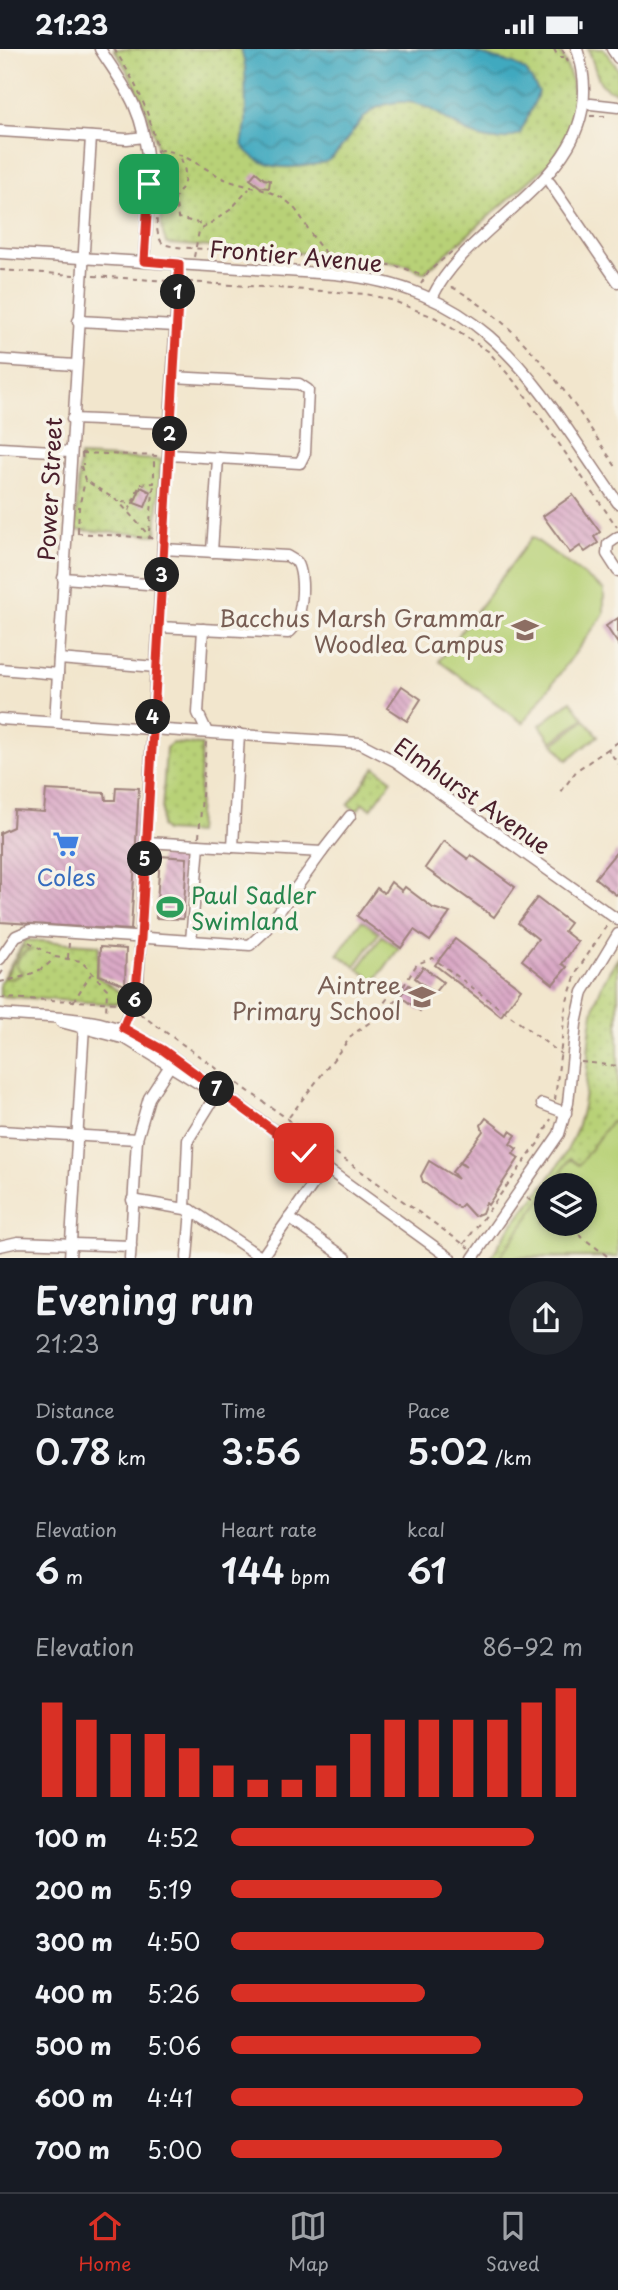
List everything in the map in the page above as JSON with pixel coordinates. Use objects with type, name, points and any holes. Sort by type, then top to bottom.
[{"type":"street","points":[[100,49],[131,98],[144,137],[149,184],[144,261]]},
{"type":"street","points":[[432,298],[440,281],[550,183],[576,150],[589,116],[590,104],[586,70],[577,49]]},
{"type":"street","points":[[612,49],[618,58]]},
{"type":"street","points":[[590,104],[616,111]]},
{"type":"street","points":[[0,131],[91,137],[144,137]]},
{"type":"street","name":"Power Street","points":[[55,722],[81,258],[91,137]]},
{"type":"street","points":[[550,183],[618,282]]},
{"type":"street","name":"Frontier Avenue","points":[[0,253],[361,277],[418,292],[475,323],[514,358],[618,503]]},
{"type":"street","points":[[121,1032],[138,982],[179,264]]},
{"type":"street","points":[[78,321],[176,326]]},
{"type":"street","points":[[0,360],[75,365]]},
{"type":"street","points":[[169,455],[300,463],[305,453],[308,390],[299,384],[173,377]]},
{"type":"street","points":[[72,419],[170,423]]},
{"type":"street","points":[[0,448],[70,452]]},
{"type":"street","points":[[212,552],[218,458]]},
{"type":"street","points":[[618,537],[608,544],[607,554],[618,571]]},
{"type":"street","points":[[158,627],[285,634],[294,629],[299,618],[302,574],[294,559],[287,556],[163,549]]},
{"type":"street","points":[[63,578],[161,585]]},
{"type":"street","points":[[203,629],[198,713],[207,732]]},
{"type":"street","points":[[58,659],[156,667]]},
{"type":"street","points":[[0,669],[58,674]]},
{"type":"street","name":"Elmhurst Avenue","points":[[0,719],[350,741],[374,749],[616,918]]},
{"type":"street","points":[[233,847],[239,734]]},
{"type":"street","points":[[4,961],[23,931],[250,945],[265,931],[350,816]]},
{"type":"street","points":[[146,842],[322,852]]},
{"type":"street","points":[[191,941],[199,845]]},
{"type":"street","points":[[474,1256],[553,1145],[566,1113],[583,992],[618,934]]},
{"type":"street","points":[[0,1014],[91,1019],[121,1032],[173,1062],[240,1107],[444,1256]]},
{"type":"street","points":[[40,1017],[121,1032]]},
{"type":"street","points":[[70,1258],[84,1026]]},
{"type":"street","points":[[0,1247],[18,1242],[71,1243],[131,1252],[137,1139],[149,1098],[173,1062]]},
{"type":"street","points":[[187,1258],[188,1140],[218,1092]]},
{"type":"street","points":[[542,1104],[566,1113]]},
{"type":"street","points":[[0,1131],[137,1139]]},
{"type":"street","points":[[132,1199],[188,1209],[262,1257],[324,1167]]},
{"type":"street","points":[[289,1218],[346,1258]]},
{"type":"path","points":[[114,49],[143,97],[158,150],[160,187],[157,234],[167,246],[331,257],[401,267],[440,281],[491,312],[523,340],[568,396],[618,470]]},
{"type":"path","points":[[554,49],[558,57],[566,57]]},
{"type":"path","points":[[562,49],[571,67]]},
{"type":"path","points":[[589,116],[616,111]]},
{"type":"path","points":[[158,150],[180,156],[228,180],[271,192],[287,201],[301,215],[319,246],[331,257]]},
{"type":"path","points":[[180,156],[186,174],[184,186],[175,198],[178,218],[206,225]]},
{"type":"path","points":[[195,248],[199,231],[230,210],[250,187]]},
{"type":"path","points":[[411,308],[426,275],[459,246]]},
{"type":"path","points":[[210,283],[212,279]]},
{"type":"path","points":[[179,281],[355,293],[411,308],[436,318],[488,351],[520,388],[618,528]]},
{"type":"path","points":[[78,533],[79,507],[85,480],[82,453],[169,455]]},
{"type":"path","points":[[149,532],[154,456]]},
{"type":"path","points":[[79,465],[83,466]]},
{"type":"path","points":[[66,532],[152,539],[149,532],[119,502],[85,480]]},
{"type":"path","points":[[129,511],[141,484],[154,482]]},
{"type":"path","points":[[119,502],[134,503]]},
{"type":"path","points":[[199,845],[207,732]]},
{"type":"path","points":[[561,792],[577,770],[618,742]]},
{"type":"path","points":[[608,749],[618,764]]},
{"type":"path","points":[[464,1244],[539,1142],[554,1109],[566,1004],[577,971],[616,918]]},
{"type":"path","points":[[26,939],[54,957],[81,961],[107,989],[108,1002]]},
{"type":"path","points":[[0,982],[12,982],[40,971],[54,957]]},
{"type":"path","points":[[289,1118],[353,1034],[369,1023],[387,999],[394,1002],[417,964],[433,958],[561,1054]]},
{"type":"path","points":[[0,975],[4,961]]},
{"type":"path","points":[[72,1003],[91,974]]},
{"type":"path","points":[[0,998],[124,1003],[464,1244],[474,1256]]},
{"type":"path","points":[[572,1061],[618,1066]]},
{"type":"path","points":[[580,1236],[610,1258]]},
{"type":"green space","points":[[114,49],[558,49],[571,78],[574,107],[567,134],[551,162],[424,273],[406,265],[362,257],[167,244],[162,223],[163,185],[158,148],[141,97]]},
{"type":"green space","points":[[588,49],[604,49],[618,69],[618,92],[610,91],[601,83]]},
{"type":"green space","points":[[80,456],[161,460],[156,535],[75,530]]},
{"type":"green space","points":[[532,537],[604,590],[604,614],[523,723],[439,661]]},
{"type":"green space","points":[[571,701],[584,718],[552,742],[540,725]]},
{"type":"green space","points":[[585,720],[598,736],[567,760],[554,744]]},
{"type":"green space","points":[[172,743],[202,745],[197,833],[165,831],[161,827],[166,748]]},
{"type":"green space","points":[[375,767],[392,780],[371,809],[363,803],[357,811],[348,805]]},
{"type":"green space","points":[[362,920],[379,933],[355,966],[338,954]]},
{"type":"green space","points":[[382,936],[399,948],[375,981],[358,969]]},
{"type":"green space","points":[[25,940],[99,945],[97,976],[121,993],[121,1000],[116,1004],[0,996],[0,983]]},
{"type":"green space","points":[[23,946],[31,950],[23,953],[17,963],[16,966],[23,973],[12,979],[5,978]]},
{"type":"green space","points":[[618,958],[618,1257],[491,1258],[534,1197],[534,1236],[597,1236],[597,1173],[552,1173],[567,1150],[582,1110],[591,1024],[604,980]]},
{"type":"green space","points":[[611,1121],[618,1126],[618,1257],[500,1257],[534,1210],[534,1236],[597,1236],[597,1173],[560,1173],[570,1159],[579,1165]]},
{"type":"water","points":[[241,49],[463,49],[514,64],[526,71],[539,92],[520,134],[507,138],[494,140],[478,137],[427,108],[414,103],[399,102],[381,106],[365,116],[342,147],[326,162],[277,167],[254,158],[242,145],[246,123],[245,66]]},
{"type":"building","points":[[256,172],[264,179],[270,180],[269,188],[260,187],[250,179]]},
{"type":"building","points":[[141,487],[151,492],[145,507],[134,503]]},
{"type":"building","points":[[573,495],[600,532],[594,537],[598,543],[585,552],[580,546],[570,553],[543,516]]},
{"type":"building","points":[[618,618],[618,644],[606,626]]},
{"type":"building","points":[[402,686],[421,699],[407,721],[387,708]]},
{"type":"building","points":[[116,787],[139,788],[131,930],[0,922],[0,833],[13,827],[14,810],[44,812],[46,790],[105,793],[106,800],[115,800]]},
{"type":"building","points":[[444,841],[468,859],[471,855],[515,887],[494,917],[425,868]]},
{"type":"building","points":[[618,850],[618,893],[616,895],[595,878]]},
{"type":"building","points":[[160,856],[187,858],[183,919],[156,918]]},
{"type":"building","points":[[391,882],[402,891],[405,887],[433,908],[450,913],[430,941],[414,930],[401,948],[357,916],[377,888],[384,893]]},
{"type":"building","points":[[537,898],[570,923],[564,931],[578,942],[562,964],[567,967],[553,984],[522,960],[538,939],[518,923]]},
{"type":"building","points":[[455,939],[521,989],[501,1016],[435,965]]},
{"type":"building","points":[[100,947],[126,949],[125,985],[99,975]]},
{"type":"building","points":[[423,967],[443,982],[434,993],[415,978]]},
{"type":"building","points":[[409,985],[428,1000],[420,1011],[400,996]]},
{"type":"building","points":[[486,1118],[508,1135],[510,1131],[516,1135],[510,1144],[517,1149],[513,1154],[519,1158],[488,1205],[486,1203],[482,1213],[474,1216],[463,1204],[459,1208],[423,1182],[421,1176],[429,1161],[458,1179],[452,1172],[459,1163],[466,1167],[460,1162],[483,1131],[481,1125]]},
{"type":"place","name":"Bacchus Marsh Grammar Woodlea Campus","points":[[525,630]]},
{"type":"place","name":"Coles","points":[[66,844]]},
{"type":"place","name":"Paul Sadler Swimland","points":[[170,907]]},
{"type":"place","name":"Aintree Primary School","points":[[422,997]]},
{"type":"route","points":[[149,184],[144,261],[179,264],[179,285],[138,982],[135,998],[123,1028],[163,1050],[304,1153]]}]
